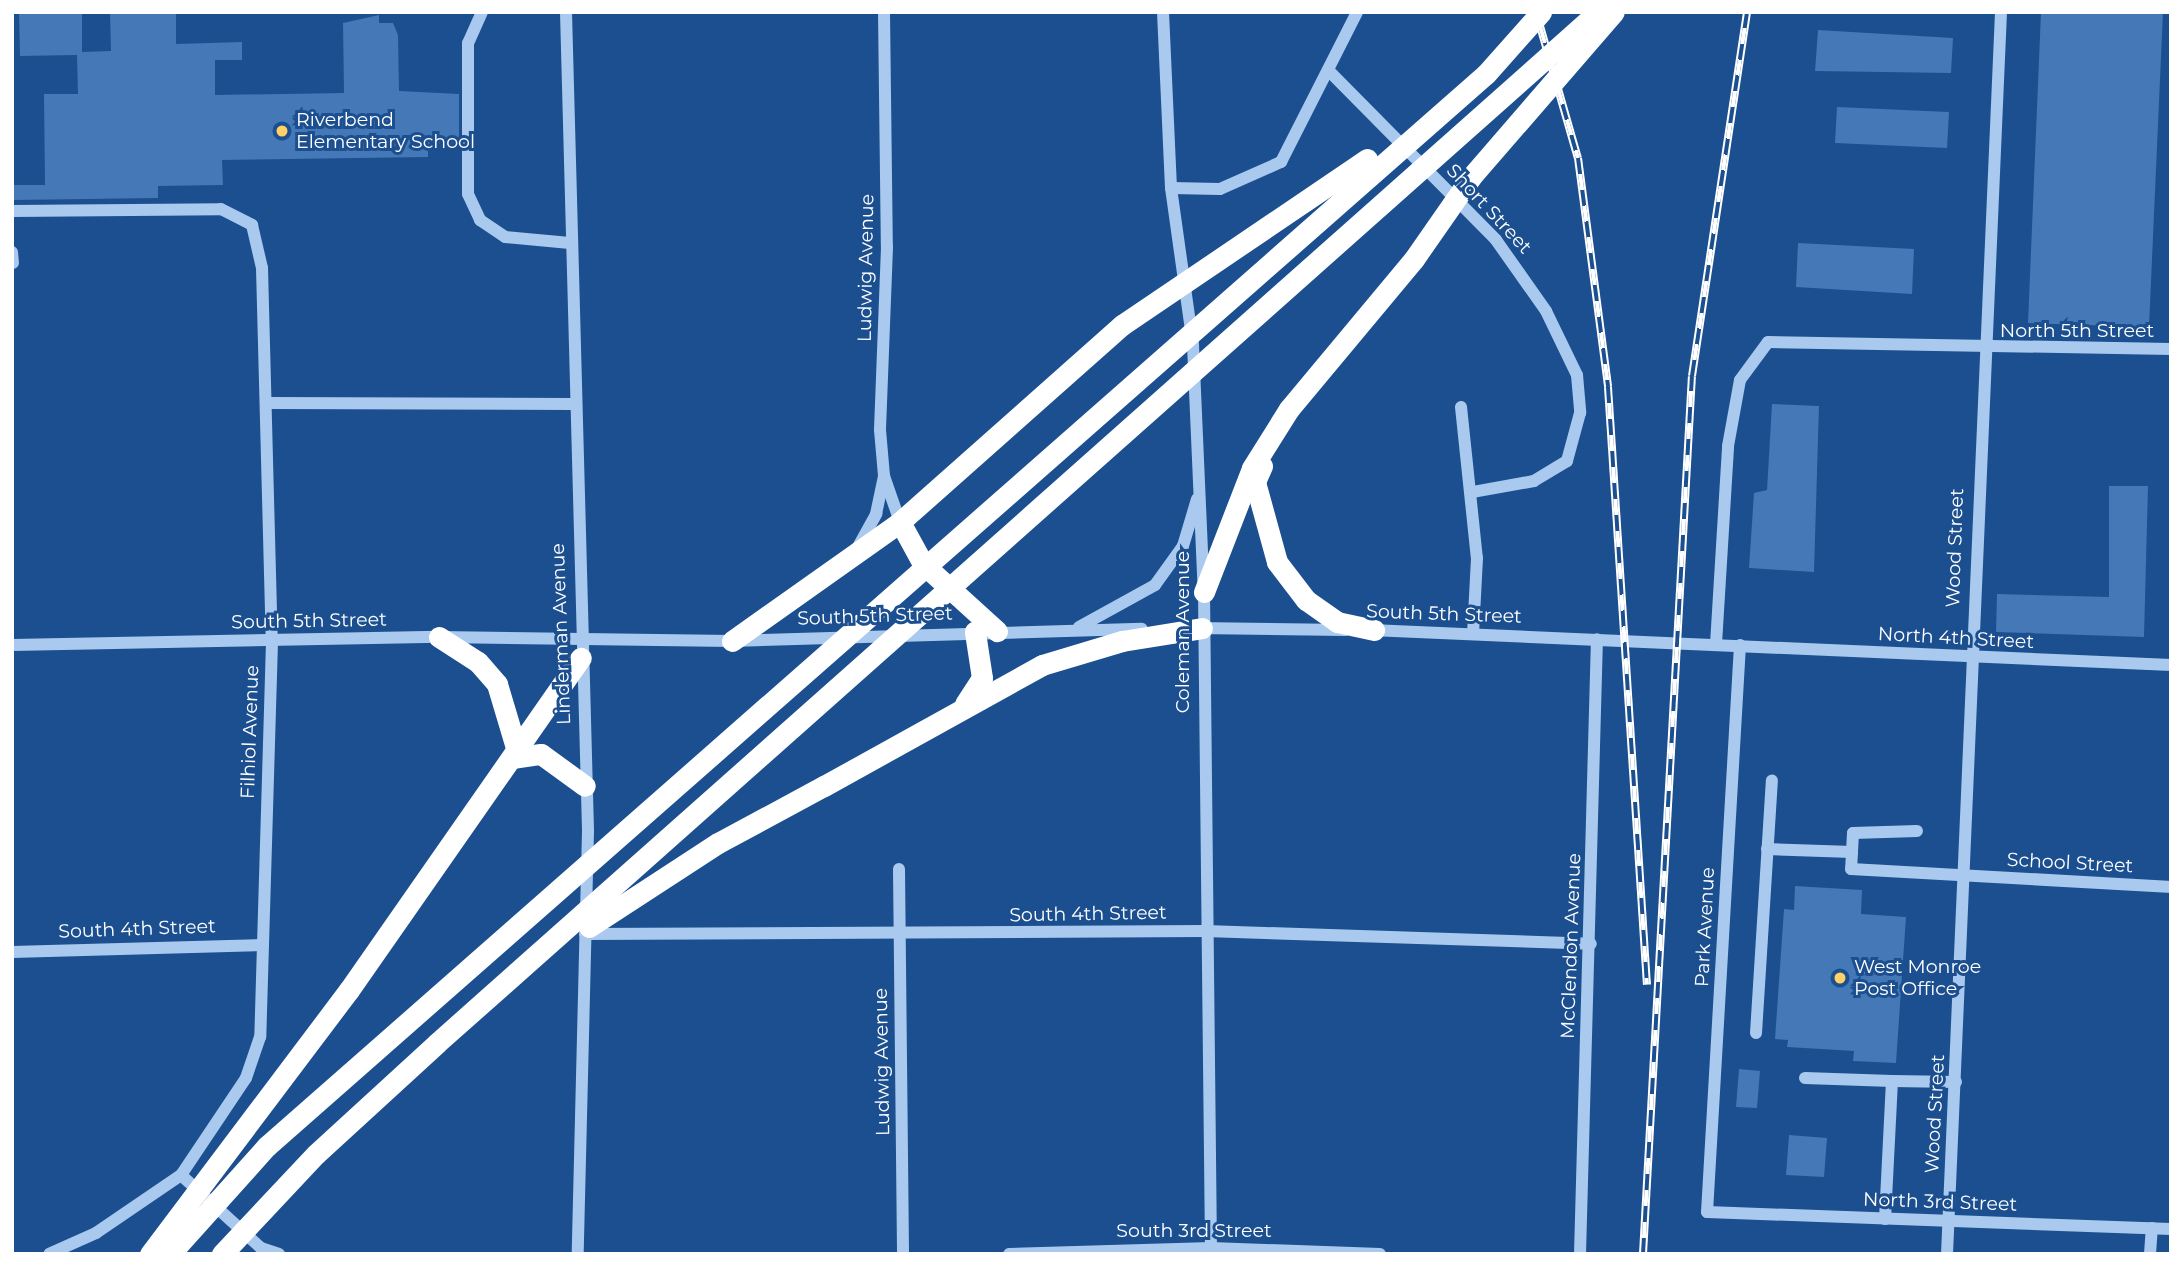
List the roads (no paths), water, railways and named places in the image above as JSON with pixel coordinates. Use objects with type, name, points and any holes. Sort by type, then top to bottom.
[{"type":"highway","points":[[170,1254],[278,1137],[1486,74],[1541,12]]},
{"type":"highway","points":[[222,1254],[316,1154],[1598,12]]},
{"type":"highway","points":[[1204,592],[1252,468],[1289,410],[1414,259],[1471,177],[1614,12]]},
{"type":"highway","points":[[732,641],[853,558],[900,522],[1122,325],[1486,74]]},
{"type":"highway","points":[[1289,410],[1255,482],[1277,562],[1306,600],[1336,622],[1374,630]]},
{"type":"highway","points":[[900,522],[923,564],[998,631]]},
{"type":"highway","points":[[490,997],[622,903],[961,708],[1042,665],[1122,641],[1202,628]]},
{"type":"highway","points":[[961,708],[982,678],[975,632]]},
{"type":"highway","points":[[439,637],[478,662],[497,684],[515,754]]},
{"type":"highway","points":[[150,1254],[349,990],[515,754],[580,648]]},
{"type":"highway","points":[[515,754],[541,754],[585,786]]},
{"type":"street","points":[[482,12],[468,43],[468,194],[480,220],[505,237],[570,243]]},
{"type":"street","name":"Linderman Avenue","points":[[566,12],[573,404],[585,786],[585,934],[578,1254]]},
{"type":"street","name":"Ludwig Avenue","points":[[884,12],[884,476],[900,522]]},
{"type":"street","name":"Coleman Avenue","points":[[1163,12],[1171,188],[1193,345],[1200,488],[1204,592],[1202,628],[1211,1251]]},
{"type":"street","points":[[1171,188],[1220,189],[1281,162],[1330,72],[1357,12]]},
{"type":"street","name":"Wood Street","points":[[1947,1254],[1967,876],[1970,660],[1982,350],[2001,12]]},
{"type":"street","name":"Short Street","points":[[1330,72],[1510,258],[1565,344],[1577,375],[1580,413],[1567,461],[1534,481],[1472,492]]},
{"type":"street","name":"Filhiol Avenue","points":[[12,211],[221,209],[252,225],[262,268],[272,642],[260,1037],[249,1068],[181,1175]]},
{"type":"street","points":[[12,252],[13,263]]},
{"type":"street","name":"North 5th Street","points":[[1716,644],[1728,446],[1740,380],[1756,351],[1778,341],[1982,350],[2171,349]]},
{"type":"street","points":[[265,403],[573,404]]},
{"type":"street","points":[[1461,407],[1472,492],[1473,634]]},
{"type":"street","points":[[853,558],[876,514],[884,476]]},
{"type":"street","points":[[1073,630],[1133,602],[1162,576],[1183,546],[1200,488]]},
{"type":"street","name":"South 5th Street","points":[[12,645],[439,637],[580,648],[998,631],[1202,628],[1374,630],[1740,645]]},
{"type":"street","name":"McClendon Avenue","points":[[1580,1254],[1591,944],[1597,639]]},
{"type":"street","name":"North 4th Street","points":[[1740,645],[1970,660],[2171,665]]},
{"type":"street","name":"Park Avenue","points":[[1707,1212],[1740,645]]},
{"type":"street","points":[[1756,1033],[1772,781]]},
{"type":"street","points":[[1767,849],[1852,852],[1853,833],[1917,831]]},
{"type":"street","name":"School Street","points":[[1852,852],[1852,869],[2171,887]]},
{"type":"street","name":"Ludwig Avenue","points":[[899,869],[903,1254]]},
{"type":"street","name":"South 4th Street","points":[[585,934],[900,937],[1206,931],[1591,944]]},
{"type":"street","name":"South 4th Street","points":[[12,951],[263,945]]},
{"type":"street","points":[[1805,1078],[1956,1082]]},
{"type":"street","points":[[1885,1219],[1892,1081]]},
{"type":"street","points":[[49,1254],[96,1233],[181,1175],[262,1251],[279,1254]]},
{"type":"street","name":"North 3rd Street","points":[[1707,1212],[2171,1229]]},
{"type":"street","points":[[2150,1254],[2152,1228]]},
{"type":"street","name":"South 3rd Street","points":[[1009,1254],[1211,1251],[1380,1254]]},
{"type":"railway","points":[[1536,12],[1578,158],[1608,387],[1647,985]]},
{"type":"railway","points":[[1643,1254],[1692,376],[1747,12]]},
{"type":"place","name":"Riverbend Elementary School","points":[[282,131]]},
{"type":"place","name":"West Monroe Post Office","points":[[1840,978]]}]
